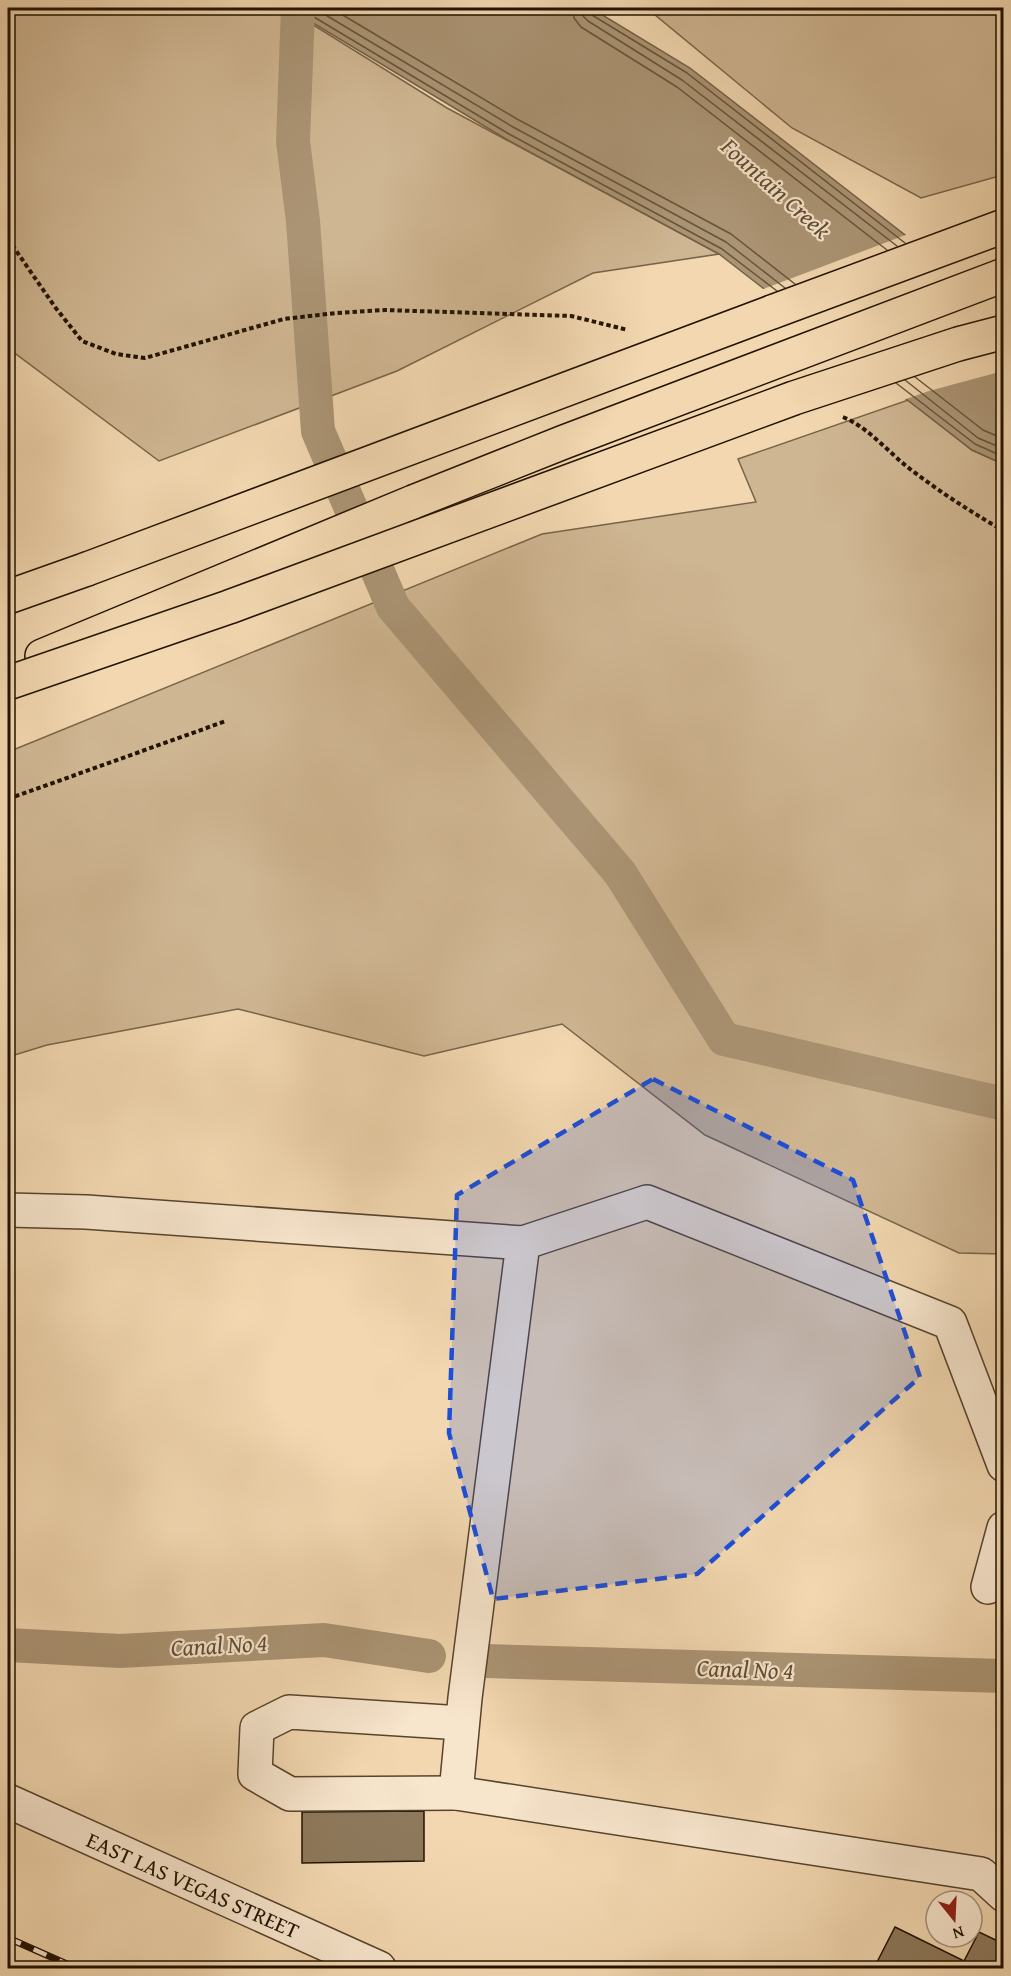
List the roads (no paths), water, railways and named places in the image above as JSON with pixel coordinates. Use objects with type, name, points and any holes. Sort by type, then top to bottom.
[{"type":"highway","points":[[8,597],[1004,226]]},
{"type":"highway","points":[[8,671],[413,502],[564,442],[1004,275]]},
{"type":"highway","points":[[8,683],[282,588],[794,398],[958,344],[1004,332]]},
{"type":"street","points":[[8,1210],[87,1212],[522,1243],[647,1202],[950,1323],[1004,1465]]},
{"type":"street","points":[[456,1792],[462,1723],[522,1243]]},
{"type":"street","points":[[988,1587],[1004,1528]]},
{"type":"street","points":[[462,1723],[289,1712],[257,1728],[255,1774],[290,1794],[456,1792],[981,1874],[1004,1895]]},
{"type":"street","name":"EAST LAS VEGAS STREET","points":[[8,1801],[379,1968]]},
{"type":"water","name":"Fountain Creek","points":[[288,8],[591,8],[690,68],[1003,311],[1003,464],[972,450],[719,254],[506,139]]},
{"type":"waterway","points":[[298,8],[293,141],[303,221],[318,431],[393,607],[620,873],[724,1039],[1004,1104]]},
{"type":"waterway","name":"Canal No 4","points":[[8,1645],[120,1651],[324,1640],[429,1656]]},
{"type":"waterway","name":"Canal No 4","points":[[486,1661],[1004,1676]]},
{"type":"railway","points":[[8,1938],[76,1968]]}]
